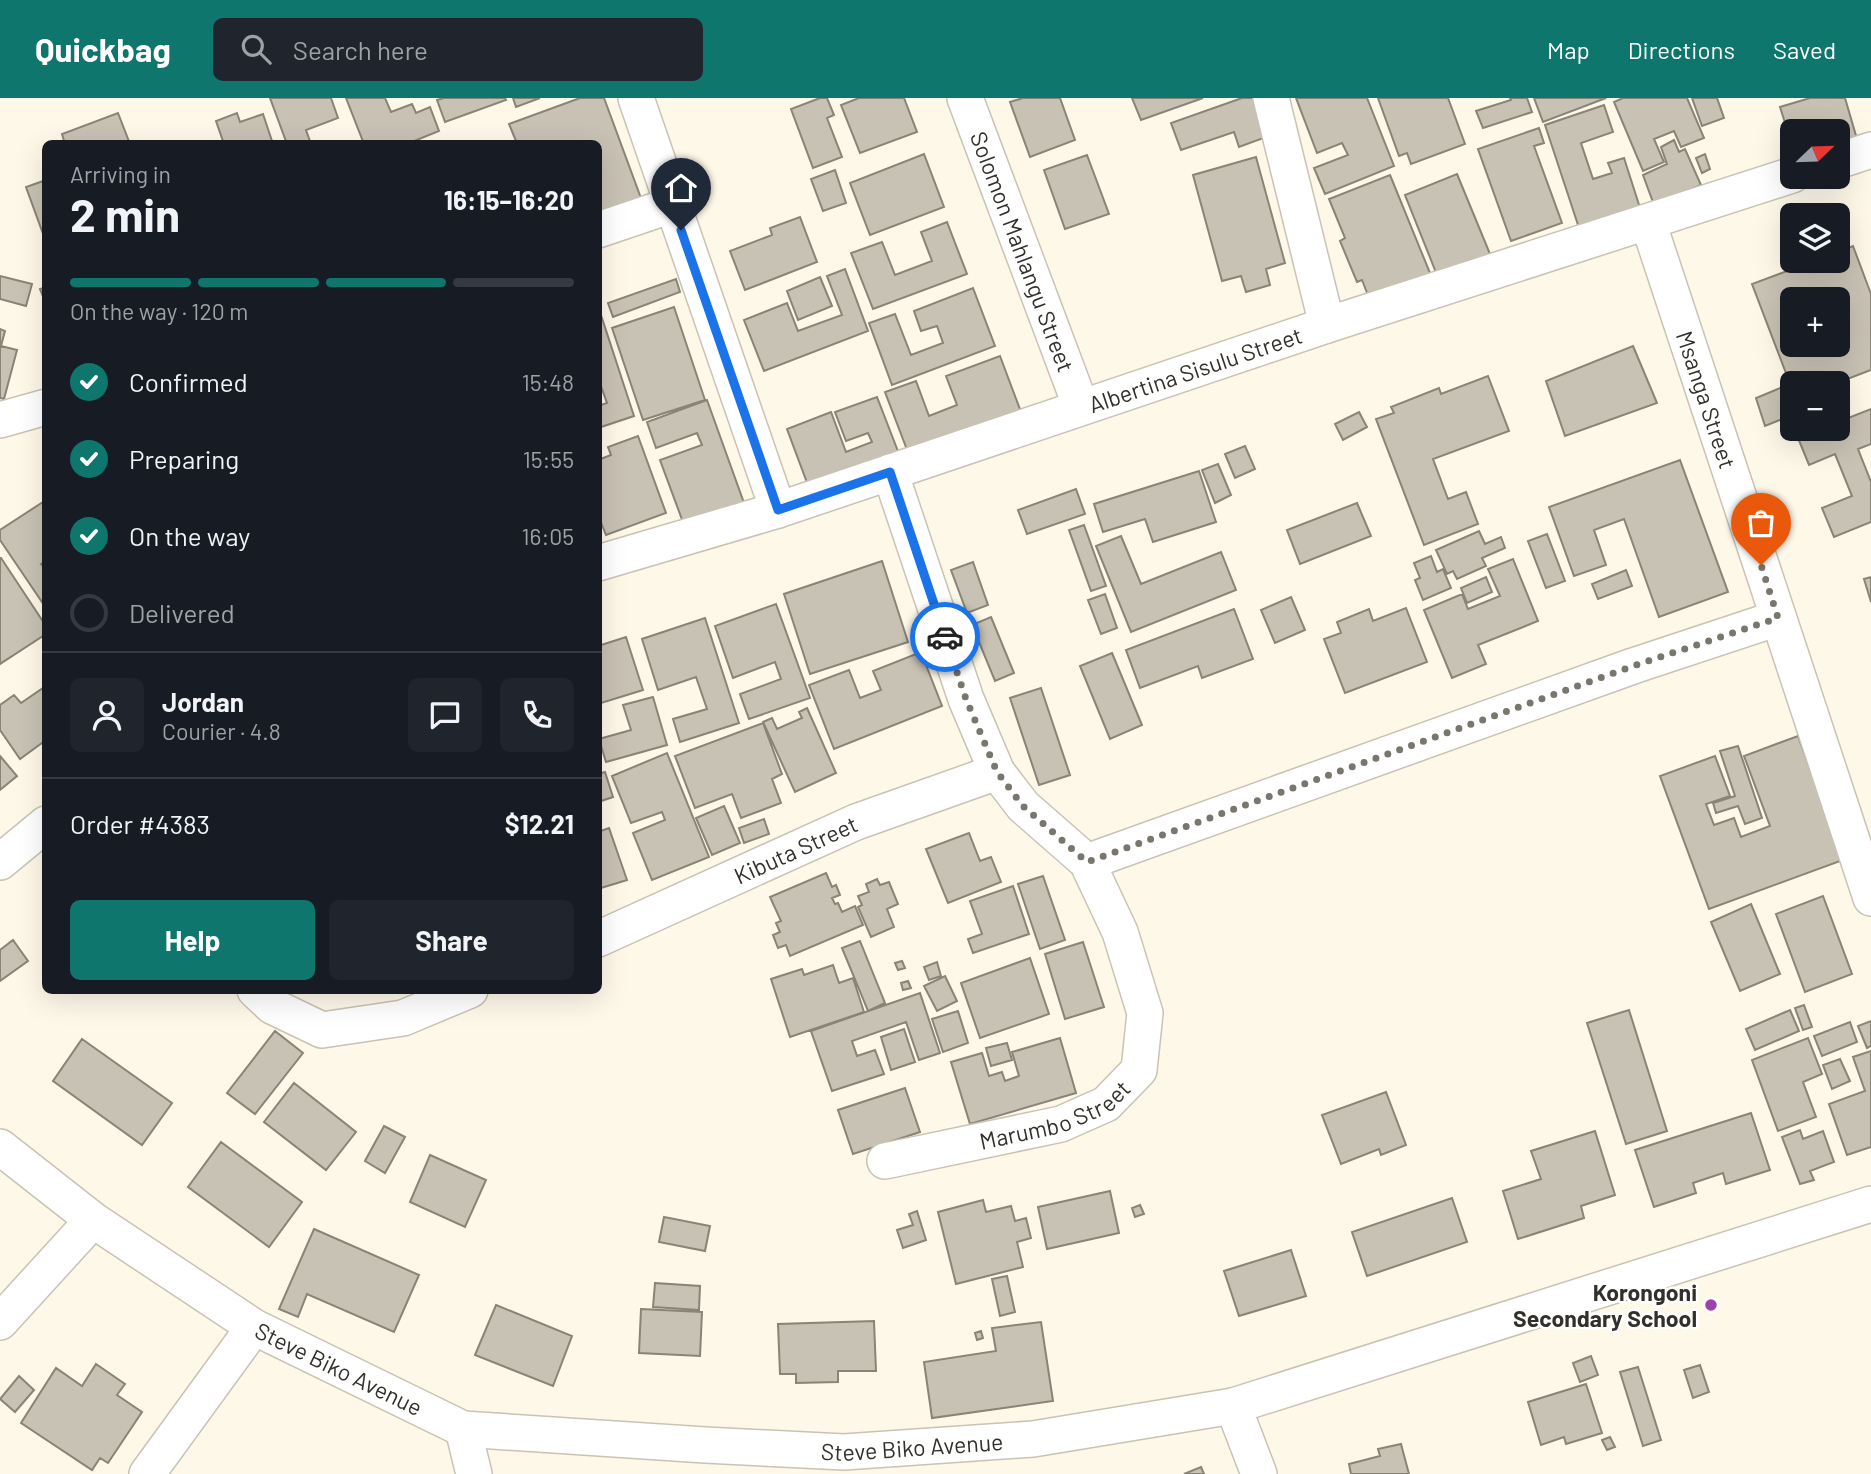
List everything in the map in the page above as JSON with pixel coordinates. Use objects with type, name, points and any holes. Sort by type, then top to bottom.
[{"type":"street","points":[[636,98],[778,510]]},
{"type":"street","name":"Solomon Mahlangu Street","points":[[965,98],[1081,407]]},
{"type":"street","points":[[1271,98],[1326,325]]},
{"type":"street","points":[[1850,157],[1871,150]]},
{"type":"street","name":"Albertina Sisulu Street","points":[[602,562],[778,510],[1326,325],[1780,179]]},
{"type":"street","points":[[602,229],[672,205]]},
{"type":"street","name":"Msanga Street","points":[[1648,222],[1778,618],[1859,821],[1871,898]]},
{"type":"street","points":[[0,420],[42,408]]},
{"type":"street","name":"Marumbo Street","points":[[885,1161],[1061,1124],[1107,1104],[1139,1070],[1145,1013],[1119,933],[1087,862],[1023,806],[997,772],[966,699],[890,472]]},
{"type":"street","points":[[1087,862],[1633,666],[1778,618]]},
{"type":"street","name":"Kibuta Street","points":[[602,937],[856,821],[997,772]]},
{"type":"street","points":[[0,862],[42,827]]},
{"type":"street","points":[[259,994],[272,1006],[323,1030],[403,1017],[460,994]]},
{"type":"street","name":"Steve Biko Avenue","points":[[0,1147],[93,1220],[254,1327],[463,1429],[844,1451],[1033,1439],[1233,1406],[1871,1204]]},
{"type":"street","points":[[0,1322],[93,1220]]},
{"type":"street","points":[[146,1474],[254,1327]]},
{"type":"street","points":[[1233,1406],[1259,1474]]},
{"type":"street","points":[[463,1429],[474,1474]]},
{"type":"building","points":[[270,98],[331,98],[338,118],[306,130],[310,140],[286,140]]},
{"type":"building","points":[[346,98],[385,98],[391,112],[412,104],[416,113],[430,107],[439,131],[417,140],[362,140]]},
{"type":"building","points":[[513,98],[540,98],[516,107]]},
{"type":"building","points":[[580,98],[604,98],[642,201],[602,216],[602,140],[516,140],[509,124]]},
{"type":"building","points":[[827,98],[834,115],[827,118],[842,157],[813,168],[791,109]]},
{"type":"building","points":[[859,98],[904,98],[917,132],[860,153],[841,105]]},
{"type":"building","points":[[1023,98],[1060,98],[1075,140],[1030,157],[1010,102]]},
{"type":"building","points":[[1132,98],[1203,98],[1141,120]]},
{"type":"building","points":[[1242,98],[1256,98],[1269,136],[1239,147],[1234,132],[1181,150],[1171,123]]},
{"type":"building","points":[[1296,98],[1367,98],[1394,166],[1325,194],[1314,168],[1348,155],[1342,143],[1317,153]]},
{"type":"building","points":[[1378,98],[1448,98],[1465,144],[1411,164],[1407,153],[1399,156]]},
{"type":"building","points":[[1510,98],[1527,98],[1532,112],[1483,128],[1476,111],[1511,100]]},
{"type":"building","points":[[1534,98],[1606,98],[1543,122]]},
{"type":"building","points":[[1623,98],[1687,98],[1704,138],[1681,147],[1674,131],[1654,139],[1664,162],[1643,171],[1614,102]]},
{"type":"building","points":[[1692,98],[1717,98],[1724,118],[1702,126]]},
{"type":"building","points":[[1810,98],[1845,98],[1857,139],[1850,141],[1850,119],[1784,119],[1780,107]]},
{"type":"building","points":[[437,100],[506,100],[445,122]]},
{"type":"building","points":[[1604,105],[1613,132],[1581,143],[1593,179],[1612,173],[1608,163],[1624,158],[1642,214],[1581,234],[1545,125]]},
{"type":"building","points":[[118,113],[128,140],[64,140],[62,134]]},
{"type":"building","points":[[237,113],[240,122],[263,114],[272,140],[223,140],[216,121]]},
{"type":"building","points":[[1539,128],[1544,143],[1534,146],[1562,223],[1511,241],[1478,149]]},
{"type":"building","points":[[1674,140],[1679,152],[1685,149],[1701,185],[1654,205],[1643,175],[1667,164],[1661,147]]},
{"type":"building","points":[[924,154],[944,207],[870,235],[850,183]]},
{"type":"building","points":[[1705,154],[1710,169],[1702,173],[1696,158]]},
{"type":"building","points":[[1087,155],[1109,214],[1065,229],[1044,170]]},
{"type":"building","points":[[1256,157],[1285,263],[1266,269],[1270,285],[1246,292],[1241,276],[1222,281],[1193,175]]},
{"type":"building","points":[[835,170],[846,203],[823,211],[811,179]]},
{"type":"building","points":[[1457,174],[1490,254],[1437,275],[1405,195]]},
{"type":"building","points":[[1390,175],[1432,278],[1371,303],[1362,280],[1357,282],[1340,241],[1345,238],[1329,199]]},
{"type":"building","points":[[42,181],[42,231],[26,187]]},
{"type":"building","points":[[800,217],[817,262],[745,290],[730,251],[772,235],[770,228]]},
{"type":"building","points":[[947,222],[967,274],[873,309],[851,253],[882,242],[895,275],[932,261],[921,232]]},
{"type":"building","points":[[1853,246],[1871,294],[1871,370],[1850,378],[1850,371],[1785,371],[1752,284],[1782,273],[1850,273],[1850,247]]},
{"type":"building","points":[[845,269],[868,331],[764,371],[744,320],[787,303],[798,331],[842,315],[827,276]]},
{"type":"building","points":[[0,276],[32,284],[26,306],[0,299]]},
{"type":"building","points":[[820,277],[832,306],[798,320],[787,291]]},
{"type":"building","points":[[676,279],[680,292],[613,317],[608,303]]},
{"type":"building","points":[[973,288],[995,346],[892,385],[869,323],[895,314],[911,355],[943,343],[937,326],[921,331],[914,311]]},
{"type":"building","points":[[674,307],[705,400],[643,420],[612,328]]},
{"type":"building","points":[[602,318],[634,416],[602,427],[602,405],[607,403],[602,389]]},
{"type":"building","points":[[0,329],[5,331],[1,346],[17,350],[4,399],[0,398]]},
{"type":"building","points":[[1633,346],[1657,403],[1565,436],[1546,381]]},
{"type":"building","points":[[1000,356],[1021,412],[909,455],[885,392],[916,381],[929,416],[957,405],[946,376]]},
{"type":"building","points":[[1488,376],[1509,431],[1433,459],[1448,499],[1466,492],[1478,524],[1424,545],[1376,419],[1394,413],[1391,407],[1439,388],[1441,394]]},
{"type":"building","points":[[1780,388],[1780,420],[1765,426],[1756,398]]},
{"type":"building","points":[[877,397],[899,454],[809,488],[787,429],[831,412],[846,452],[872,442],[868,433],[846,441],[835,412]]},
{"type":"building","points":[[707,400],[744,503],[684,525],[660,460],[702,445],[697,433],[656,448],[647,422]]},
{"type":"building","points":[[1871,409],[1871,444],[1858,449],[1871,482],[1871,522],[1834,537],[1822,508],[1852,496],[1835,454],[1809,465],[1799,441],[1850,441],[1850,417]]},
{"type":"building","points":[[1359,412],[1367,427],[1343,440],[1335,424]]},
{"type":"building","points":[[638,436],[666,513],[606,535],[602,525],[602,458],[611,455],[608,447]]},
{"type":"building","points":[[1245,446],[1255,469],[1235,478],[1225,454]]},
{"type":"building","points":[[1680,460],[1728,592],[1659,617],[1624,519],[1594,530],[1606,565],[1574,576],[1549,507]]},
{"type":"building","points":[[1218,464],[1231,495],[1215,503],[1202,470]]},
{"type":"building","points":[[1199,471],[1216,522],[1153,542],[1145,519],[1103,532],[1094,504]]},
{"type":"building","points":[[1076,489],[1085,514],[1027,534],[1018,510]]},
{"type":"building","points":[[42,503],[42,602],[0,540],[0,530]]},
{"type":"building","points":[[1357,503],[1371,536],[1300,564],[1287,530]]},
{"type":"building","points":[[1084,525],[1106,586],[1091,591],[1069,530]]},
{"type":"building","points":[[1479,531],[1485,544],[1501,537],[1505,548],[1482,558],[1486,566],[1457,579],[1453,571],[1447,574],[1436,550]]},
{"type":"building","points":[[1547,534],[1565,581],[1546,588],[1528,541]]},
{"type":"building","points":[[1121,536],[1141,584],[1221,552],[1236,590],[1131,632],[1096,546]]},
{"type":"building","points":[[1431,556],[1437,572],[1443,569],[1451,588],[1423,600],[1415,580],[1420,578],[1414,563]]},
{"type":"building","points":[[1,558],[42,620],[42,637],[0,664]]},
{"type":"building","points":[[1513,559],[1538,621],[1478,645],[1486,664],[1452,678],[1424,610],[1462,594],[1468,609],[1500,596],[1488,569]]},
{"type":"building","points":[[882,561],[908,642],[810,674],[784,594]]},
{"type":"building","points":[[973,562],[988,605],[967,613],[951,570]]},
{"type":"building","points":[[1626,570],[1632,586],[1598,599],[1592,584]]},
{"type":"building","points":[[1486,577],[1492,592],[1467,603],[1461,588]]},
{"type":"building","points":[[1871,577],[1871,602],[1864,579]]},
{"type":"building","points":[[1105,594],[1117,628],[1101,634],[1088,600]]},
{"type":"building","points":[[1291,597],[1305,630],[1275,643],[1261,610]]},
{"type":"building","points":[[776,604],[810,698],[749,719],[740,694],[781,679],[775,662],[733,678],[715,626]]},
{"type":"building","points":[[1406,608],[1427,662],[1345,693],[1324,639],[1341,633],[1337,622],[1369,609],[1373,621]]},
{"type":"building","points":[[1234,609],[1253,659],[1202,678],[1198,666],[1140,688],[1126,650]]},
{"type":"building","points":[[991,617],[1014,673],[995,681],[972,625]]},
{"type":"building","points":[[705,618],[739,723],[680,742],[673,719],[707,709],[696,677],[658,690],[642,639]]},
{"type":"building","points":[[626,637],[643,690],[602,703],[602,645]]},
{"type":"building","points":[[921,652],[942,706],[834,749],[809,685],[849,670],[860,698],[881,690],[873,671]]},
{"type":"building","points":[[1112,653],[1142,725],[1110,739],[1080,666]]},
{"type":"building","points":[[1041,688],[1070,775],[1039,785],[1010,698]]},
{"type":"building","points":[[42,689],[42,743],[20,759],[0,730],[0,705],[14,695],[21,703]]},
{"type":"building","points":[[653,697],[667,745],[606,762],[602,738],[631,730],[623,705]]},
{"type":"building","points":[[807,708],[836,773],[795,792],[763,722],[772,718],[777,729],[802,718],[799,712]]},
{"type":"building","points":[[763,723],[782,774],[772,779],[781,803],[741,818],[732,794],[695,808],[675,756]]},
{"type":"building","points":[[1798,736],[1843,860],[1709,909],[1660,776],[1715,756],[1730,796],[1706,804],[1714,825],[1734,818],[1741,837],[1770,826],[1744,756]]},
{"type":"building","points":[[1738,746],[1762,818],[1745,824],[1738,806],[1716,813],[1713,803],[1735,796],[1720,751]]},
{"type":"building","points":[[667,753],[709,857],[652,880],[633,833],[665,820],[662,812],[631,823],[612,776]]},
{"type":"building","points":[[0,756],[17,776],[0,790]]},
{"type":"building","points":[[605,772],[613,797],[602,801],[602,773]]},
{"type":"building","points":[[724,806],[740,843],[712,855],[696,818]]},
{"type":"building","points":[[764,819],[769,834],[744,843],[739,828]]},
{"type":"building","points":[[609,828],[627,880],[602,888],[602,831]]},
{"type":"building","points":[[969,833],[980,861],[991,857],[1001,882],[948,903],[926,849]]},
{"type":"building","points":[[826,873],[832,887],[836,885],[840,895],[832,898],[835,904],[838,903],[842,912],[855,906],[863,925],[790,956],[786,945],[778,948],[773,935],[780,932],[776,923],[781,921],[770,897]]},
{"type":"building","points":[[1043,876],[1065,940],[1040,949],[1018,884]]},
{"type":"building","points":[[877,879],[880,885],[889,882],[898,904],[887,909],[894,927],[871,937],[858,907],[862,905],[858,896],[869,892],[866,884]]},
{"type":"building","points":[[1013,886],[1029,934],[973,953],[968,939],[982,934],[970,901]]},
{"type":"building","points":[[1823,896],[1852,974],[1805,992],[1776,914]]},
{"type":"building","points":[[1751,904],[1780,974],[1740,991],[1711,922]]},
{"type":"building","points":[[13,940],[28,961],[0,981],[0,950]]},
{"type":"building","points":[[860,941],[885,1003],[868,1011],[842,948]]},
{"type":"building","points":[[1083,942],[1104,1007],[1065,1019],[1045,954]]},
{"type":"building","points":[[1030,958],[1049,1014],[980,1038],[961,983]]},
{"type":"building","points":[[902,961],[905,968],[898,970],[895,963]]},
{"type":"building","points":[[937,962],[941,976],[929,980],[924,967]]},
{"type":"building","points":[[833,965],[839,983],[853,978],[864,1012],[790,1037],[771,979],[802,969],[804,975]]},
{"type":"building","points":[[945,976],[957,1001],[937,1011],[924,986]]},
{"type":"building","points":[[908,981],[911,988],[903,990],[901,983]]},
{"type":"building","points":[[920,993],[940,1053],[919,1060],[906,1022],[852,1041],[857,1056],[875,1050],[884,1074],[832,1091],[811,1031]]},
{"type":"building","points":[[1804,1005],[1812,1027],[1803,1030],[1795,1008]]},
{"type":"building","points":[[1629,1010],[1667,1131],[1626,1144],[1587,1023]]},
{"type":"building","points":[[1790,1010],[1799,1031],[1755,1050],[1746,1029]]},
{"type":"building","points":[[958,1011],[968,1043],[943,1052],[932,1019]]},
{"type":"building","points":[[1871,1021],[1871,1046],[1867,1048],[1858,1026]]},
{"type":"building","points":[[1850,1022],[1857,1042],[1822,1056],[1814,1036]]},
{"type":"building","points":[[904,1029],[915,1062],[891,1070],[881,1037]]},
{"type":"building","points":[[275,1031],[303,1053],[255,1114],[227,1093]]},
{"type":"building","points":[[1060,1038],[1076,1093],[970,1124],[951,1062],[982,1053],[989,1076],[1002,1072],[1005,1081],[1019,1076],[1012,1052]]},
{"type":"building","points":[[1808,1038],[1822,1074],[1803,1082],[1816,1117],[1778,1131],[1752,1060]]},
{"type":"building","points":[[82,1039],[172,1103],[142,1145],[53,1081]]},
{"type":"building","points":[[1007,1043],[1012,1060],[991,1066],[986,1048]]},
{"type":"building","points":[[1871,1051],[1871,1147],[1847,1155],[1829,1104],[1865,1091],[1853,1057]]},
{"type":"building","points":[[1840,1059],[1850,1081],[1832,1089],[1823,1065]]},
{"type":"building","points":[[294,1083],[356,1132],[326,1170],[264,1122]]},
{"type":"building","points":[[905,1088],[920,1132],[853,1154],[838,1110]]},
{"type":"building","points":[[1386,1092],[1406,1145],[1381,1155],[1379,1149],[1341,1164],[1322,1115]]},
{"type":"building","points":[[1751,1113],[1770,1170],[1726,1184],[1723,1173],[1693,1183],[1696,1193],[1654,1207],[1635,1150]]},
{"type":"building","points":[[384,1126],[405,1137],[385,1173],[365,1161]]},
{"type":"building","points":[[1800,1130],[1803,1139],[1823,1131],[1834,1162],[1810,1171],[1814,1180],[1800,1184],[1782,1137]]},
{"type":"building","points":[[1595,1131],[1615,1195],[1581,1206],[1584,1218],[1518,1239],[1503,1191],[1541,1179],[1531,1151]]},
{"type":"building","points":[[221,1142],[302,1202],[269,1247],[188,1187]]},
{"type":"building","points":[[430,1155],[486,1180],[465,1227],[410,1202]]},
{"type":"building","points":[[1110,1191],[1119,1233],[1047,1249],[1038,1207]]},
{"type":"building","points":[[1452,1198],[1467,1242],[1367,1276],[1352,1232]]},
{"type":"building","points":[[983,1200],[986,1212],[1011,1206],[1015,1221],[1026,1218],[1031,1238],[1017,1242],[1023,1267],[956,1284],[938,1212]]},
{"type":"building","points":[[1140,1205],[1144,1214],[1135,1217],[1132,1208]]},
{"type":"building","points":[[917,1211],[926,1240],[903,1248],[897,1230],[913,1225],[909,1214]]},
{"type":"building","points":[[664,1217],[710,1226],[705,1251],[659,1242]]},
{"type":"building","points":[[314,1229],[419,1275],[394,1332],[307,1294],[298,1317],[279,1309]]},
{"type":"building","points":[[1291,1250],[1306,1296],[1239,1316],[1224,1271]]},
{"type":"building","points":[[1007,1276],[1015,1312],[1000,1316],[992,1279]]},
{"type":"building","points":[[655,1283],[700,1286],[699,1310],[653,1307]]},
{"type":"building","points":[[496,1305],[572,1336],[553,1386],[475,1355]]},
{"type":"building","points":[[641,1309],[702,1312],[700,1356],[639,1353]]},
{"type":"building","points":[[874,1321],[876,1371],[838,1371],[838,1382],[796,1383],[796,1374],[780,1374],[778,1324]]},
{"type":"building","points":[[1041,1322],[1053,1401],[932,1418],[924,1362],[996,1351],[992,1328]]},
{"type":"building","points":[[981,1331],[983,1338],[977,1340],[975,1333]]},
{"type":"building","points":[[1591,1356],[1598,1375],[1580,1382],[1573,1363]]},
{"type":"building","points":[[96,1364],[125,1384],[117,1395],[142,1412],[108,1463],[100,1458],[92,1470],[21,1423],[56,1368],[82,1386]]},
{"type":"building","points":[[1700,1365],[1709,1392],[1693,1398],[1684,1370]]},
{"type":"building","points":[[1638,1367],[1661,1440],[1643,1446],[1620,1372]]},
{"type":"building","points":[[19,1376],[34,1390],[15,1412],[0,1399]]},
{"type":"building","points":[[1586,1384],[1602,1433],[1566,1444],[1564,1437],[1541,1445],[1528,1402]]},
{"type":"building","points":[[1610,1437],[1615,1447],[1607,1450],[1602,1440]]},
{"type":"building","points":[[1401,1444],[1409,1474],[1351,1474],[1349,1464],[1380,1456],[1378,1449]]},
{"type":"building","points":[[1201,1467],[1204,1474],[1184,1474]]},
{"type":"way so far","points":[[945,637],[966,699],[997,772],[1023,806],[1087,862],[1633,666],[1778,618],[1761,565]]},
{"type":"place","name":"Korongoni Secondary School","points":[[1711,1305]]},
{"type":"route","points":[[681,230],[778,510],[890,472],[945,637]]}]
